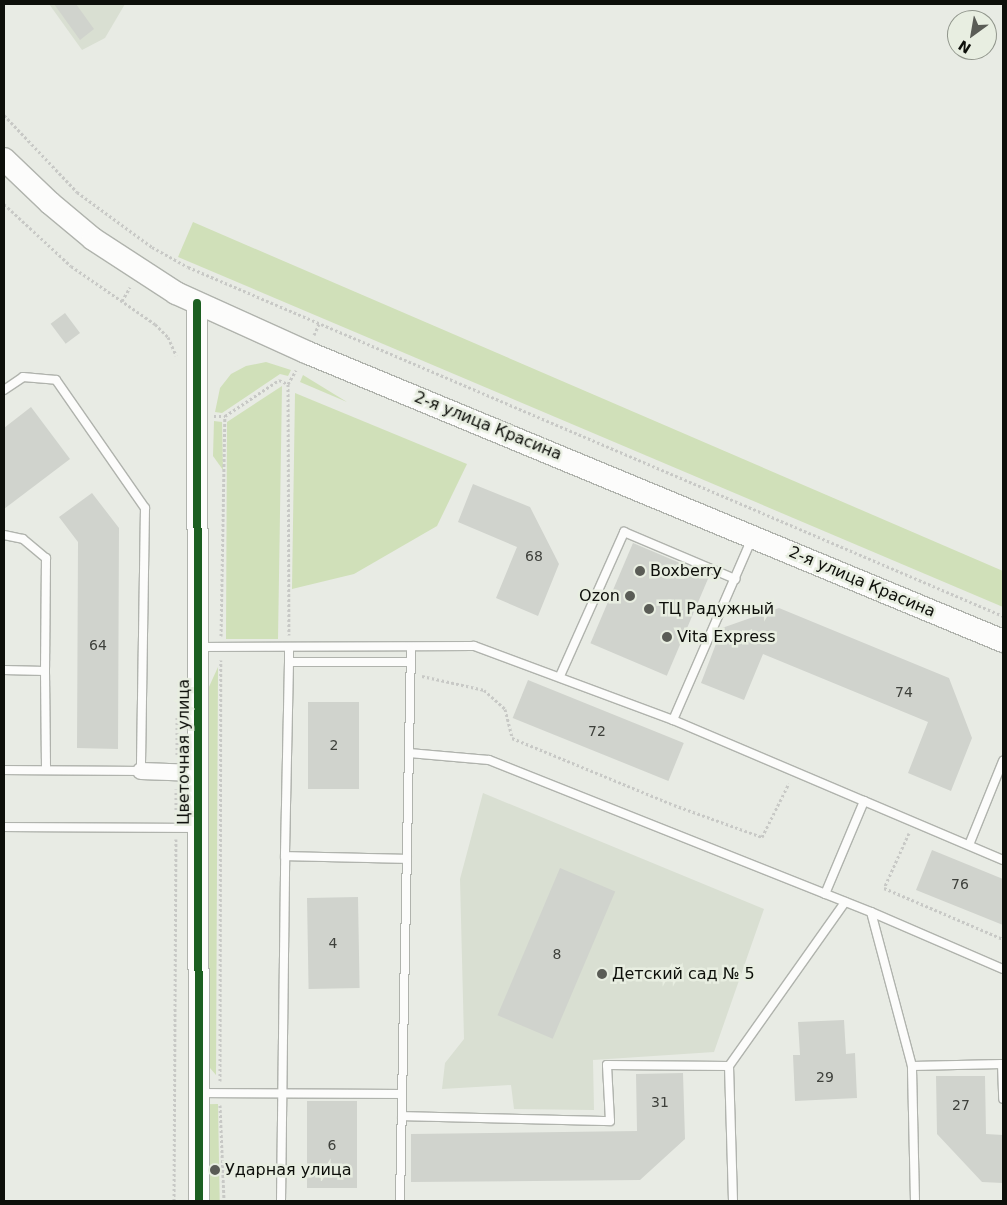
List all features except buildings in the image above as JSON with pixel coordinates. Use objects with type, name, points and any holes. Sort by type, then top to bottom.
[{"type":"main road","name":"2-я улица Красина","points":[[4,159],[50,204],[94,239],[158,283],[197,303],[306,352],[754,536],[1003,641]]},
{"type":"street","name":"Цветочная улица","points":[[197,303],[197,1093],[199,1201]]},
{"type":"street","points":[[141,771],[197,772]]},
{"type":"lane","points":[[4,390],[24,377],[56,380],[145,508],[141,771],[4,770]]},
{"type":"lane","points":[[560,676],[624,532],[735,579]]},
{"type":"lane","points":[[4,536],[23,539],[46,558],[46,770]]},
{"type":"lane","points":[[673,720],[754,536]]},
{"type":"lane","points":[[198,647],[411,648],[474,646],[560,676],[673,720],[1003,860]]},
{"type":"lane","points":[[281,1201],[281,1092],[289,647]]},
{"type":"lane","points":[[400,1201],[411,648]]},
{"type":"lane","points":[[289,662],[410,662]]},
{"type":"lane","points":[[4,670],[45,671]]},
{"type":"lane","points":[[409,753],[489,760],[871,912],[1003,969]]},
{"type":"lane","points":[[969,845],[1003,762]]},
{"type":"lane","points":[[825,894],[864,801]]},
{"type":"lane","points":[[4,827],[197,828]]},
{"type":"lane","points":[[285,856],[407,858]]},
{"type":"lane","points":[[734,1201],[729,1066],[845,902]]},
{"type":"lane","points":[[871,912],[912,1066],[914,1201]]},
{"type":"lane","points":[[402,1116],[610,1121],[607,1064],[729,1066]]},
{"type":"lane","points":[[912,1066],[1003,1064],[1003,1099]]},
{"type":"lane","points":[[197,1093],[401,1094]]},
{"type":"path","points":[[4,115],[77,192],[152,247],[188,268],[1003,616]]},
{"type":"path","points":[[4,204],[71,266],[155,324],[168,337],[177,362]]},
{"type":"path","points":[[198,416],[225,416],[279,380],[288,384],[289,647]]},
{"type":"path","points":[[224,1201],[220,1093],[221,647],[225,416]]},
{"type":"path","points":[[410,673],[484,690],[506,709],[512,738],[674,805],[762,837],[795,771]]},
{"type":"path","points":[[174,1201],[177,713]]},
{"type":"path","points":[[914,821],[884,888],[1003,938]]},
{"type":"shaded area","points":[[49,4],[125,4],[105,38],[82,50]]},
{"type":"shaded area","name":"Детский сад № 5","points":[[483,793],[764,909],[714,1052],[593,1060],[594,1110],[514,1109],[511,1085],[442,1089],[445,1063],[464,1039],[460,879]]},
{"type":"green space","points":[[193,222],[1003,571],[1003,607],[178,257]]},
{"type":"green space","points":[[266,362],[291,370],[288,376],[280,374],[222,413],[215,412],[220,388],[231,374],[246,366]]},
{"type":"green space","points":[[303,375],[347,402],[300,382]]},
{"type":"green space","points":[[282,386],[278,639],[226,639],[227,422]]},
{"type":"green space","points":[[295,393],[467,464],[437,526],[354,574],[292,589]]},
{"type":"green space","points":[[214,421],[222,422],[223,470],[213,456]]},
{"type":"green space","points":[[218,667],[216,1075],[210,1068],[208,1055],[208,689]]},
{"type":"green space","points":[[205,1104],[218,1104],[220,1201],[207,1201]]},
{"type":"cycle path","points":[[197,303],[199,1201]]},
{"type":"place","name":"Boxberry","points":[[640,571]]},
{"type":"place","name":"Ozon","points":[[630,596]]},
{"type":"place","name":"ТЦ Радужный","points":[[649,609]]},
{"type":"place","name":"Vita Express","points":[[667,637]]},
{"type":"place","name":"Детский сад № 5","points":[[602,974]]},
{"type":"place","name":"Ударная улица","points":[[215,1170]]}]
